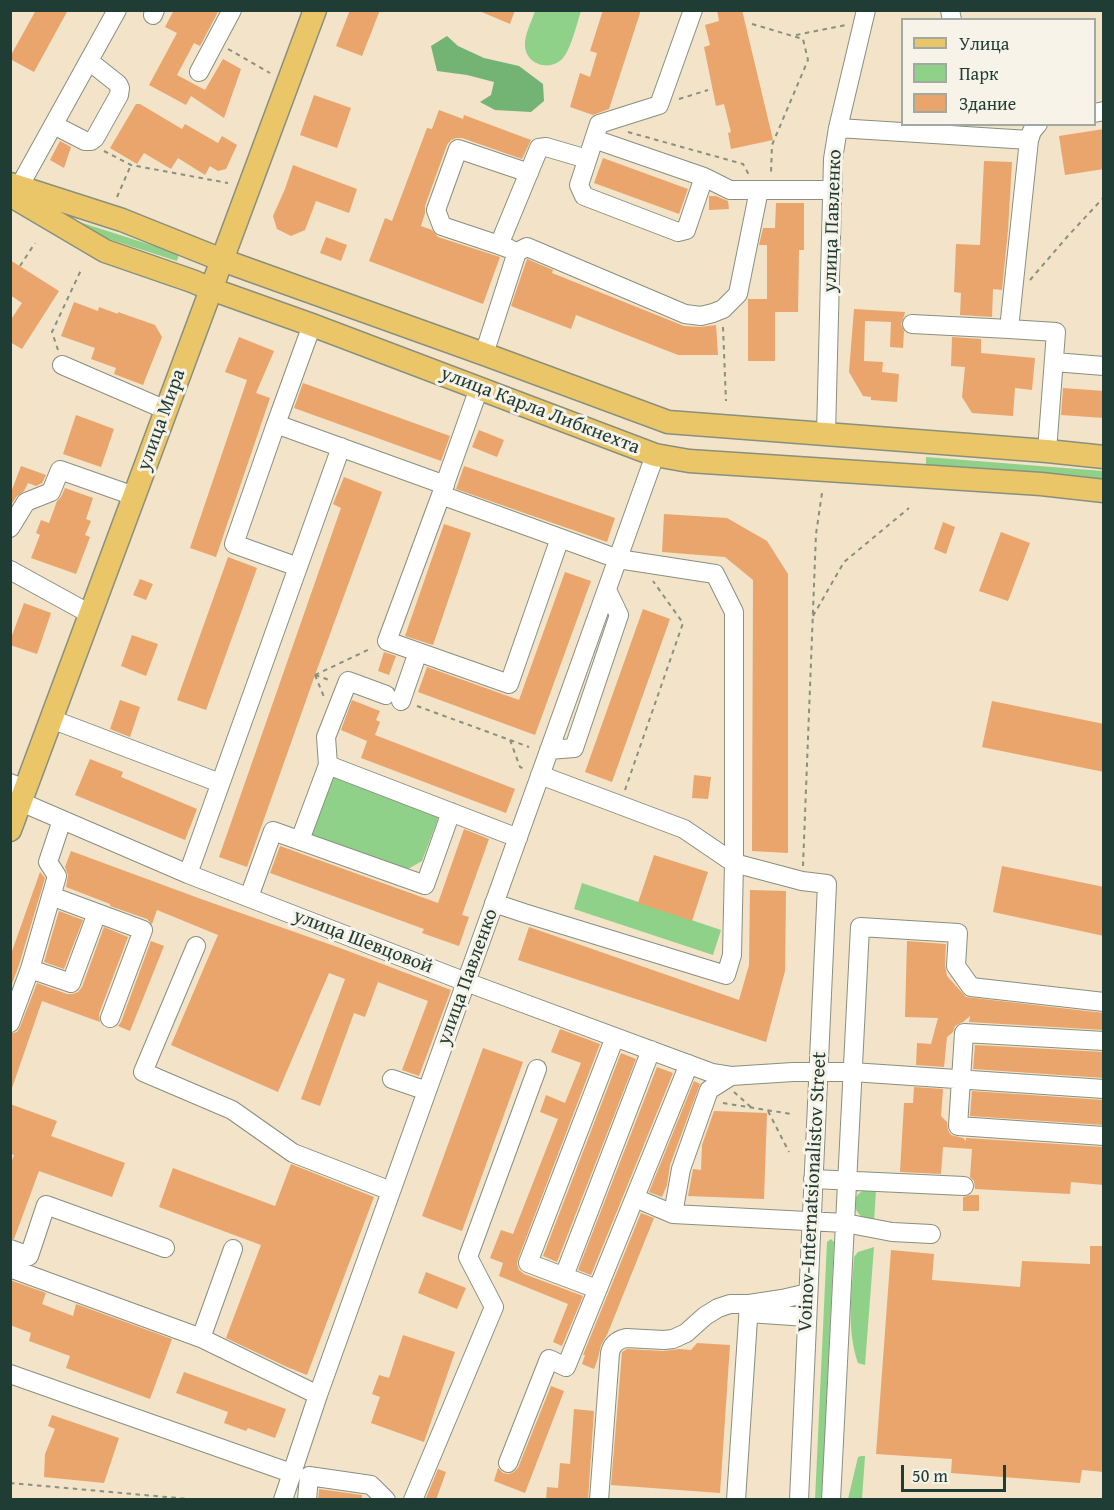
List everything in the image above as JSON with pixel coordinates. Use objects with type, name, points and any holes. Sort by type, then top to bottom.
[{"type":"main road","name":"улица Мира","points":[[10,830],[19,791],[51,719],[315,10]]},
{"type":"main road","name":"улица Карла Либкнехта","points":[[13,192],[122,220],[222,260],[668,422],[1104,457]]},
{"type":"main road","name":"улица Карла Либкнехта","points":[[13,192],[105,251],[312,325],[655,455],[689,461],[1041,484],[1104,491]]},
{"type":"main road","points":[[824,470],[826,434]]},
{"type":"street","points":[[13,192],[54,125],[117,10]]},
{"type":"street","points":[[199,72],[232,10]]},
{"type":"street","points":[[693,10],[659,105],[596,132],[579,185],[584,196],[678,232],[686,230],[704,177]]},
{"type":"street","name":"улица Павленко","points":[[826,434],[833,159],[864,16]]},
{"type":"street","points":[[54,125],[85,141],[95,138],[120,88],[89,61]]},
{"type":"street","points":[[1009,329],[1029,140],[1036,126]]},
{"type":"street","points":[[838,128],[969,130],[1029,140]]},
{"type":"street","points":[[596,132],[730,190],[833,190]]},
{"type":"street","points":[[499,245],[539,147],[586,159]]},
{"type":"street","points":[[517,252],[442,226],[436,210],[458,149],[529,174]]},
{"type":"street","points":[[484,354],[517,252],[527,247],[685,314],[701,316],[723,309],[738,294],[764,191]]},
{"type":"street","points":[[912,324],[1056,332],[1047,451]]},
{"type":"street","points":[[298,567],[234,544],[312,325]]},
{"type":"street","points":[[1054,362],[1104,366]]},
{"type":"street","points":[[62,365],[166,410]]},
{"type":"street","points":[[479,388],[387,641],[509,684],[560,538]]},
{"type":"street","points":[[276,424],[341,447],[560,538],[618,559],[715,574],[734,612],[732,955],[726,975],[495,903]]},
{"type":"street","points":[[188,874],[341,447]]},
{"type":"street","name":"улица Павленко","points":[[283,1500],[318,1395],[655,455]]},
{"type":"street","points":[[10,528],[26,502],[51,492],[60,470],[134,496]]},
{"type":"street","points":[[11,571],[90,614]]},
{"type":"street","points":[[300,840],[328,765],[326,737],[348,681],[393,698],[418,652]]},
{"type":"street","points":[[51,719],[220,783]]},
{"type":"street","points":[[328,765],[518,838]]},
{"type":"street","points":[[540,775],[684,829],[734,863],[802,881]]},
{"type":"street","name":"улица Шевцовой","points":[[19,791],[62,820],[188,874],[466,982],[727,1079],[818,1071],[1104,1089]]},
{"type":"street","points":[[249,897],[273,831],[425,885],[451,812]]},
{"type":"street","points":[[10,1023],[30,969],[57,876],[48,862],[62,820]]},
{"type":"street","name":"Voinov-Internatsionalistov Street","points":[[799,1500],[828,884],[802,881]]},
{"type":"street","points":[[51,896],[143,930],[110,1018]]},
{"type":"street","points":[[30,969],[71,983],[97,913]]},
{"type":"street","name":"Voinov-Internatsionalistov Street","points":[[831,1500],[860,927],[958,933],[956,966],[971,987],[1104,1002]]},
{"type":"street","points":[[196,946],[143,1072],[232,1110],[293,1153],[391,1191]]},
{"type":"street","points":[[1104,1041],[964,1032],[958,1126],[1104,1136]]},
{"type":"street","points":[[597,1289],[528,1263],[615,1037]]},
{"type":"street","points":[[564,1276],[651,1050]]},
{"type":"street","points":[[508,1463],[549,1359],[566,1367],[689,1064]]},
{"type":"street","points":[[413,1500],[494,1307],[468,1257],[537,1069]]},
{"type":"street","points":[[392,1079],[427,1091]]},
{"type":"street","points":[[673,1214],[681,1169],[709,1089],[727,1079]]},
{"type":"street","points":[[813,1179],[963,1186]]},
{"type":"street","points":[[635,1198],[673,1214],[845,1223],[892,1232],[931,1234]]},
{"type":"street","points":[[10,1249],[29,1256],[46,1205],[165,1248]]},
{"type":"street","points":[[201,1338],[233,1249]]},
{"type":"street","points":[[10,1268],[201,1338],[318,1395]]},
{"type":"street","points":[[749,1309],[808,1293]]},
{"type":"street","points":[[599,1500],[610,1353],[615,1342],[626,1338],[673,1339],[686,1333],[718,1308],[730,1304],[807,1317]]},
{"type":"street","points":[[736,1500],[749,1309]]},
{"type":"street","points":[[10,1374],[291,1473]]},
{"type":"street","points":[[307,1500],[309,1476],[353,1491],[371,1485],[386,1500]]},
{"type":"path","points":[[793,35],[864,16]]},
{"type":"path","points":[[752,24],[803,39],[808,60],[772,145],[764,191]]},
{"type":"path","points":[[215,42],[270,73]]},
{"type":"path","points":[[659,105],[708,90]]},
{"type":"path","points":[[596,132],[743,164],[764,191]]},
{"type":"path","points":[[85,141],[131,165],[228,183]]},
{"type":"path","points":[[117,197],[131,165]]},
{"type":"path","points":[[1013,295],[1033,278],[1104,197]]},
{"type":"path","points":[[20,266],[35,243]]},
{"type":"path","points":[[62,365],[52,332],[81,270]]},
{"type":"path","points":[[723,309],[726,401]]},
{"type":"path","points":[[802,881],[816,534],[822,493]]},
{"type":"path","points":[[813,617],[844,562],[909,508]]},
{"type":"path","points":[[620,804],[683,623],[640,563]]},
{"type":"path","points":[[315,675],[387,641]]},
{"type":"path","points":[[393,698],[529,747]]},
{"type":"path","points":[[510,740],[520,767],[540,775]]},
{"type":"path","points":[[727,1079],[752,1108]]},
{"type":"path","points":[[705,1100],[791,1114]]},
{"type":"path","points":[[768,1110],[789,1152]]},
{"type":"path","points":[[10,1483],[200,1500]]},
{"type":"green space","points":[[535,11],[581,11],[566,54],[552,65],[534,62],[526,53],[526,37]]},
{"type":"green space","points":[[447,36],[458,46],[484,58],[519,66],[543,84],[544,101],[531,112],[495,110],[480,102],[491,95],[494,82],[437,71],[431,46]]},
{"type":"green space","points":[[70,219],[179,254],[177,261],[93,234]]},
{"type":"green space","points":[[926,457],[1103,471],[1103,479],[926,465]]},
{"type":"green space","points":[[330,775],[439,816],[422,861],[403,872],[308,836]]},
{"type":"green space","points":[[582,883],[721,930],[713,955],[574,909]]},
{"type":"green space","points":[[865,1190],[876,1190],[874,1222],[863,1218],[855,1208],[856,1197]]},
{"type":"green space","points":[[831,1239],[834,1242],[822,1499],[815,1500],[827,1242]]},
{"type":"green space","points":[[874,1247],[865,1365],[858,1363],[852,1337],[854,1257],[858,1252]]},
{"type":"green space","points":[[865,1456],[862,1499],[848,1499],[858,1457]]},
{"type":"building","points":[[36,10],[68,10],[34,72],[10,57]]},
{"type":"building","points":[[174,10],[219,10],[200,46],[194,43],[177,75],[205,90],[223,59],[241,69],[224,118],[191,96],[186,105],[149,85],[177,33],[165,27]]},
{"type":"building","points":[[350,10],[380,10],[362,56],[336,46]]},
{"type":"building","points":[[477,10],[515,10],[510,24]]},
{"type":"building","points":[[603,10],[641,10],[609,109],[593,115],[570,107],[580,73],[590,77],[597,53],[590,51]]},
{"type":"building","points":[[717,10],[742,10],[773,140],[731,149],[728,133],[731,132],[724,104],[716,106],[704,47],[710,45],[705,25],[719,21]]},
{"type":"building","points":[[314,95],[351,108],[337,148],[300,135]]},
{"type":"building","points":[[136,104],[140,104],[182,129],[185,124],[218,143],[222,136],[237,145],[226,169],[218,171],[210,166],[205,175],[178,158],[171,169],[144,153],[137,164],[110,148]]},
{"type":"building","points":[[439,110],[463,119],[464,115],[531,140],[522,159],[462,138],[451,140],[447,145],[425,206],[421,226],[432,230],[438,237],[500,257],[483,304],[369,261],[385,218],[392,221],[427,128],[432,129]]},
{"type":"building","points":[[1104,129],[1104,169],[1065,175],[1059,136]]},
{"type":"building","points":[[60,141],[71,147],[64,168],[50,160]]},
{"type":"building","points":[[603,158],[688,189],[679,214],[594,183]]},
{"type":"building","points":[[984,161],[1012,162],[1002,290],[993,289],[992,317],[960,315],[961,293],[954,292],[956,244],[980,245]]},
{"type":"building","points":[[293,165],[357,189],[349,213],[316,201],[305,230],[291,236],[277,229],[273,216]]},
{"type":"building","points":[[709,196],[728,201],[729,209],[709,210]]},
{"type":"building","points":[[776,203],[804,203],[804,250],[799,250],[798,312],[775,312],[775,361],[748,361],[748,299],[767,299],[767,245],[759,245],[763,228],[775,228]]},
{"type":"building","points":[[326,237],[347,245],[341,261],[320,253]]},
{"type":"building","points":[[527,259],[553,270],[552,273],[684,326],[716,325],[718,355],[678,355],[576,315],[571,329],[511,306]]},
{"type":"building","points":[[10,260],[59,291],[22,349],[10,342],[10,321],[22,303],[10,295]]},
{"type":"building","points":[[74,302],[98,311],[99,307],[118,314],[118,312],[155,325],[162,337],[143,385],[114,374],[116,368],[91,359],[95,348],[61,336]]},
{"type":"building","points":[[854,309],[905,312],[901,324],[904,331],[903,348],[890,347],[891,322],[865,321],[864,361],[883,362],[882,372],[899,374],[897,402],[871,400],[871,397],[863,396],[849,372]]},
{"type":"building","points":[[239,337],[274,351],[256,393],[270,398],[216,557],[190,548],[247,380],[225,372]]},
{"type":"building","points":[[952,337],[981,339],[981,353],[1035,358],[1032,390],[1015,388],[1013,416],[972,413],[962,397],[965,367],[951,366]]},
{"type":"building","points":[[303,383],[450,436],[441,461],[294,408]]},
{"type":"building","points":[[1063,388],[1104,391],[1104,418],[1061,415]]},
{"type":"building","points":[[76,415],[114,429],[101,467],[63,454]]},
{"type":"building","points":[[479,430],[504,440],[497,457],[472,447]]},
{"type":"building","points":[[21,466],[46,475],[42,483],[36,486],[28,483],[10,506],[10,495]]},
{"type":"building","points":[[464,466],[615,518],[607,542],[456,489]]},
{"type":"building","points":[[344,477],[382,492],[247,867],[219,857],[341,508],[333,504]]},
{"type":"building","points":[[65,488],[93,498],[86,519],[91,521],[85,535],[90,537],[76,574],[31,558],[40,535],[36,533],[41,520],[49,523],[57,501]]},
{"type":"building","points":[[664,514],[727,518],[767,541],[788,574],[788,853],[752,851],[753,580],[725,557],[662,552]]},
{"type":"building","points":[[943,522],[955,527],[946,554],[934,549]]},
{"type":"building","points":[[444,524],[471,533],[433,645],[405,636]]},
{"type":"building","points":[[1001,532],[1030,543],[1008,601],[979,591]]},
{"type":"building","points":[[228,557],[257,568],[206,710],[177,700]]},
{"type":"building","points":[[565,572],[591,581],[535,735],[418,692],[427,667],[519,700]]},
{"type":"building","points":[[140,579],[153,584],[146,600],[133,595]]},
{"type":"building","points":[[24,603],[51,613],[37,654],[10,645]]},
{"type":"building","points":[[643,609],[670,619],[612,782],[585,772]]},
{"type":"building","points":[[132,635],[158,644],[146,676],[121,666]]},
{"type":"building","points":[[384,652],[396,656],[389,675],[378,671]]},
{"type":"building","points":[[120,700],[140,707],[130,737],[110,729]]},
{"type":"building","points":[[352,700],[380,711],[376,720],[380,722],[375,735],[515,789],[506,813],[361,758],[367,741],[341,730]]},
{"type":"building","points":[[992,701],[1104,724],[1104,772],[982,747]]},
{"type":"building","points":[[90,759],[123,772],[121,777],[197,809],[185,840],[75,795]]},
{"type":"building","points":[[694,775],[711,777],[708,799],[692,798]]},
{"type":"building","points":[[464,829],[489,839],[462,915],[469,917],[459,946],[422,933],[424,929],[270,873],[280,846],[438,903]]},
{"type":"building","points":[[71,851],[451,990],[419,1076],[402,1070],[428,1001],[378,982],[365,1017],[354,1013],[320,1106],[301,1099],[345,979],[329,973],[278,1092],[171,1045],[218,935],[157,910],[152,924],[147,919],[66,887],[68,875],[65,867]]},
{"type":"building","points":[[654,855],[708,872],[692,921],[638,903]]},
{"type":"building","points":[[1002,866],[1104,887],[1104,936],[993,912]]},
{"type":"building","points":[[40,872],[45,878],[10,989],[10,957]]},
{"type":"building","points":[[750,890],[786,891],[785,971],[766,1042],[518,960],[529,927],[739,1000],[749,965]]},
{"type":"building","points":[[59,911],[83,920],[64,969],[44,962]]},
{"type":"building","points":[[104,927],[128,937],[99,1014],[100,1022],[42,1001],[12,1088],[10,1087],[10,1034],[17,1032],[20,1027],[37,983],[67,994],[78,992],[82,987]]},
{"type":"building","points":[[151,941],[164,946],[130,1031],[118,1026]]},
{"type":"building","points":[[907,941],[946,944],[947,976],[966,997],[1104,1013],[1104,1030],[969,1022],[970,1016],[955,1026],[953,1032],[947,1037],[944,1067],[916,1065],[917,1043],[931,1044],[938,1018],[905,1017]]},
{"type":"building","points":[[560,1029],[600,1044],[517,1264],[519,1270],[524,1274],[583,1296],[562,1346],[553,1342],[568,1304],[499,1276],[503,1263],[490,1258],[501,1230],[513,1234],[558,1119],[540,1112],[546,1095],[565,1103],[581,1063],[551,1052]]},
{"type":"building","points":[[975,1045],[1104,1052],[1104,1078],[973,1069]]},
{"type":"building","points":[[483,1048],[523,1062],[462,1231],[422,1216]]},
{"type":"building","points":[[621,1053],[636,1059],[557,1262],[543,1256]]},
{"type":"building","points":[[657,1067],[673,1073],[591,1275],[578,1270]]},
{"type":"building","points":[[694,1081],[700,1084],[670,1165],[667,1185],[662,1197],[649,1192]]},
{"type":"building","points":[[914,1087],[943,1089],[941,1116],[947,1122],[951,1135],[966,1141],[966,1138],[1104,1147],[1104,1185],[1071,1182],[1070,1194],[975,1189],[974,1181],[970,1177],[972,1149],[943,1147],[941,1174],[900,1172],[904,1103],[913,1103]]},
{"type":"building","points":[[972,1091],[1104,1100],[1104,1125],[970,1116]]},
{"type":"building","points":[[10,1104],[57,1121],[51,1136],[125,1163],[112,1197],[39,1171],[14,1239],[10,1238],[10,1165],[14,1155],[10,1154]]},
{"type":"building","points":[[714,1111],[767,1113],[764,1199],[688,1196],[693,1169],[701,1170],[702,1145]]},
{"type":"building","points":[[291,1164],[374,1197],[307,1375],[226,1338],[261,1245],[159,1207],[173,1168],[275,1206]]},
{"type":"building","points":[[979,1195],[979,1211],[963,1211],[963,1197]]},
{"type":"building","points":[[641,1213],[654,1218],[601,1345],[594,1369],[582,1364],[585,1355],[583,1355]]},
{"type":"building","points":[[1090,1246],[1104,1246],[1104,1472],[1082,1470],[1080,1483],[951,1473],[952,1459],[876,1454],[891,1250],[934,1254],[932,1280],[1020,1287],[1022,1261],[1090,1264]]},
{"type":"building","points":[[426,1272],[466,1288],[457,1309],[418,1293]]},
{"type":"building","points":[[10,1280],[46,1293],[42,1304],[73,1316],[76,1304],[172,1339],[150,1399],[66,1368],[70,1356],[29,1341],[31,1333],[10,1325]]},
{"type":"building","points":[[403,1335],[455,1352],[424,1442],[371,1423],[380,1397],[372,1394],[379,1375],[389,1378]]},
{"type":"building","points":[[697,1343],[730,1345],[720,1493],[611,1485],[622,1352],[627,1349],[691,1350]]},
{"type":"building","points":[[184,1372],[286,1409],[275,1438],[248,1428],[246,1431],[224,1423],[228,1412],[176,1393]]},
{"type":"building","points":[[551,1386],[564,1391],[525,1493],[494,1481],[498,1468],[503,1473],[509,1474],[518,1468]]},
{"type":"building","points":[[574,1409],[594,1411],[588,1500],[546,1500],[547,1487],[558,1488],[560,1463],[570,1464]]},
{"type":"building","points":[[52,1415],[119,1438],[104,1483],[44,1477],[45,1454],[55,1429],[48,1426]]},
{"type":"building","points":[[438,1469],[446,1472],[436,1500],[431,1500],[426,1498]]},
{"type":"building","points":[[319,1489],[362,1495],[362,1500],[318,1500]]}]
